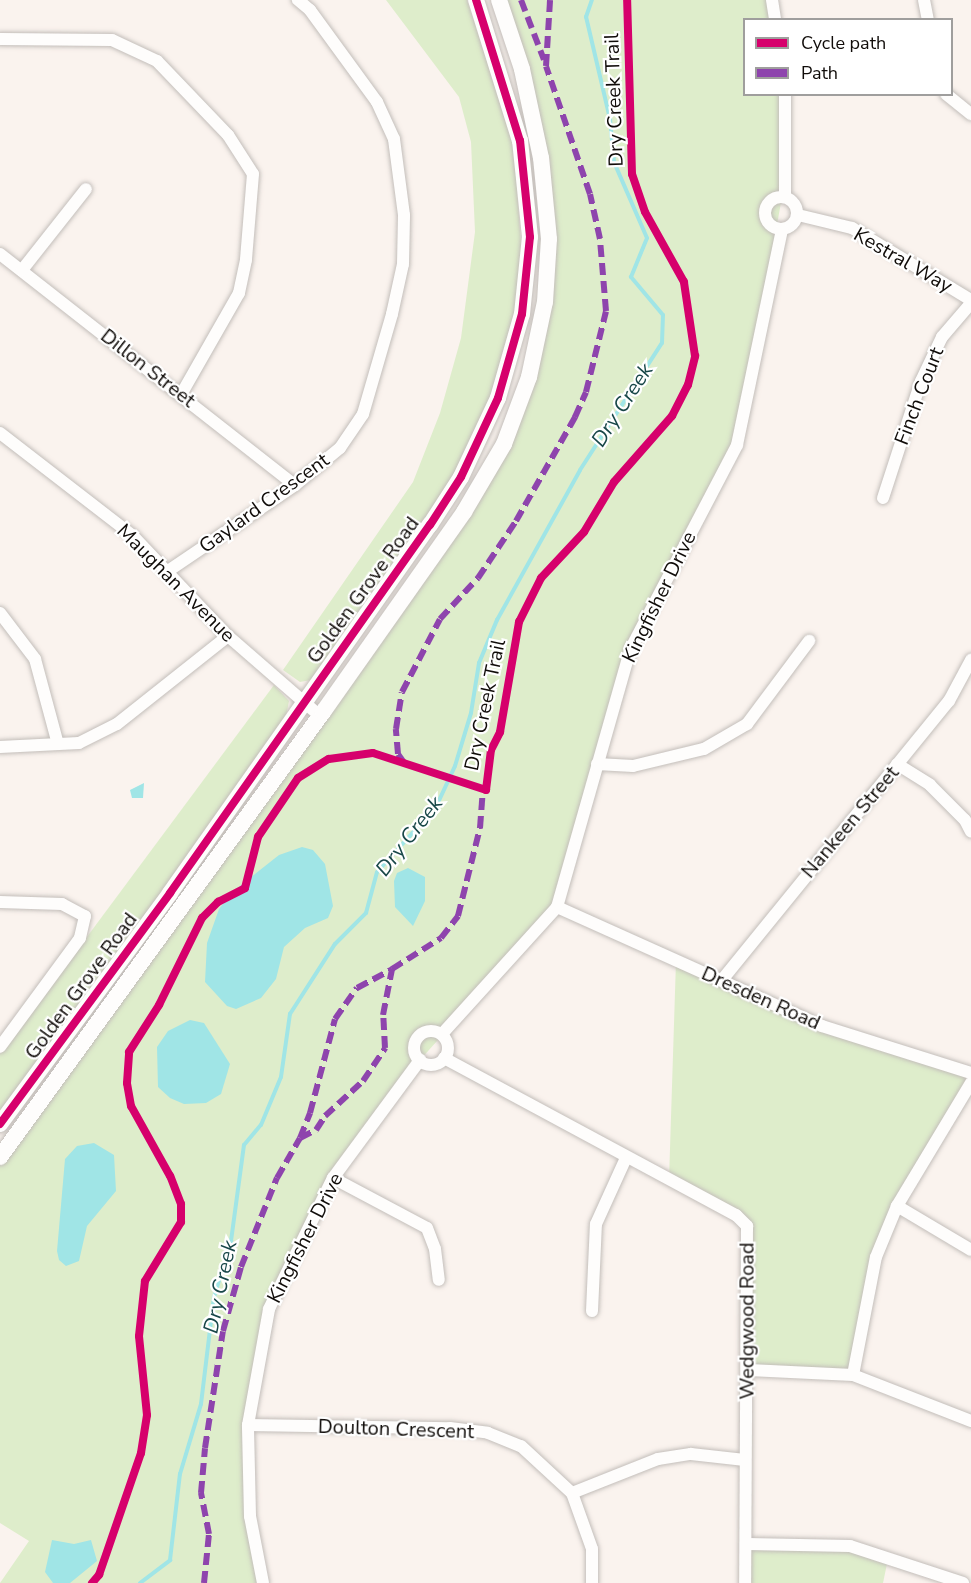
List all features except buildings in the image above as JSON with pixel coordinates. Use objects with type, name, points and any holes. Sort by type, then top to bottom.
[{"type":"main road","name":"Golden Grove Road","points":[[0,1124],[170,892],[461,477],[498,398],[522,314],[530,237],[520,141],[476,0]]},
{"type":"main road","name":"Golden Grove Road","points":[[0,1157],[320,716],[464,512],[504,444],[528,377],[545,302],[549,239],[546,193],[522,69],[499,0]]},
{"type":"street","name":"Gaylard Crescent","points":[[168,571],[294,484],[340,448],[363,414],[403,264],[404,215],[394,139],[377,102],[310,10],[298,0]]},
{"type":"street","points":[[772,0],[775,18]]},
{"type":"street","points":[[924,0],[928,18]]},
{"type":"street","points":[[0,39],[111,40],[158,61],[228,135],[253,174],[246,260],[238,293],[182,393]]},
{"type":"street","points":[[785,96],[785,197]]},
{"type":"street","points":[[948,96],[971,114]]},
{"type":"street","points":[[22,270],[86,189]]},
{"type":"street","points":[[785,197],[794,202],[798,215],[792,226],[782,230],[769,224],[764,212],[770,201],[785,197]]},
{"type":"street","name":"Kestral Way","points":[[798,215],[852,228],[971,302]]},
{"type":"street","name":"Kingfisher Drive","points":[[442,1034],[557,907],[631,648],[737,445],[782,230]]},
{"type":"street","name":"Dillon Street","points":[[0,254],[182,393],[294,484]]},
{"type":"street","name":"Finch Court","points":[[884,498],[921,381],[942,337],[971,302]]},
{"type":"street","name":"Maughan Avenue","points":[[0,433],[132,535],[228,636],[320,716]]},
{"type":"street","points":[[0,613],[35,658],[58,744]]},
{"type":"street","points":[[0,747],[79,743],[117,724],[228,636]]},
{"type":"street","points":[[597,764],[633,766],[704,749],[738,729],[763,706],[809,641]]},
{"type":"street","name":"Nankeen Street","points":[[722,980],[949,701],[971,660]]},
{"type":"street","points":[[897,764],[930,785],[965,820],[971,832]]},
{"type":"street","points":[[0,902],[62,904],[85,916],[80,938],[0,1047]]},
{"type":"street","name":"Dresden Road","points":[[557,907],[822,1026],[971,1072]]},
{"type":"street","points":[[425,1031],[442,1034],[448,1048],[444,1059],[435,1064],[420,1060],[414,1050],[416,1039],[425,1031]]},
{"type":"street","name":"Wedgwood Road","points":[[444,1059],[736,1215],[747,1226],[749,1370],[745,1460],[748,1544],[745,1583]]},
{"type":"street","name":"Kingfisher Drive","points":[[263,1583],[250,1516],[249,1425],[269,1309],[333,1178],[420,1060]]},
{"type":"street","points":[[853,1375],[876,1257],[897,1206],[971,1083]]},
{"type":"street","points":[[592,1311],[596,1224],[626,1158]]},
{"type":"street","points":[[333,1178],[427,1228],[435,1249],[439,1280]]},
{"type":"street","points":[[897,1206],[971,1250]]},
{"type":"street","points":[[749,1370],[853,1375],[971,1421]]},
{"type":"street","name":"Doulton Crescent","points":[[249,1425],[450,1428],[488,1433],[521,1446],[572,1493],[592,1549],[592,1583]]},
{"type":"street","points":[[572,1493],[658,1459],[691,1454],[745,1460]]},
{"type":"street","points":[[748,1544],[850,1546],[963,1583]]},
{"type":"green space","points":[[386,0],[467,0],[514,143],[522,261],[515,318],[493,395],[457,474],[311,680],[300,682],[283,670],[413,482],[440,413],[461,338],[475,232],[471,142],[459,97]]},
{"type":"green space","points":[[499,0],[771,0],[774,18],[743,18],[743,96],[785,96],[782,197],[737,445],[631,648],[557,907],[420,1060],[333,1178],[269,1309],[248,1425],[250,1516],[266,1583],[0,1583],[29,1541],[0,1523],[0,1157],[504,444],[545,302],[541,158]]},
{"type":"green space","points":[[274,685],[289,701],[285,721],[0,1115],[0,1054]]},
{"type":"green space","points":[[676,961],[822,1026],[971,1073],[876,1257],[853,1375],[749,1370],[747,1226],[669,1180]]},
{"type":"green space","points":[[748,1544],[850,1546],[888,1559],[883,1583],[745,1583]]},
{"type":"water","points":[[144,783],[143,798],[132,798],[130,790]]},
{"type":"water","points":[[302,847],[313,850],[325,864],[333,906],[328,918],[305,928],[284,947],[276,979],[261,998],[236,1009],[227,1006],[205,982],[207,943],[219,909],[231,893],[279,855]]},
{"type":"water","points":[[408,868],[425,877],[425,901],[413,926],[395,907],[394,881],[397,873]]},
{"type":"water","points":[[190,1020],[204,1023],[230,1064],[221,1094],[206,1103],[184,1104],[170,1098],[158,1087],[157,1047],[168,1031]]},
{"type":"water","points":[[94,1143],[114,1155],[116,1191],[87,1226],[79,1261],[66,1266],[59,1260],[57,1251],[65,1159],[77,1146]]},
{"type":"water","points":[[52,1540],[74,1544],[91,1540],[97,1561],[70,1583],[53,1583],[45,1572]]},
{"type":"waterway","name":"Dry Creek","points":[[140,1583],[170,1560],[180,1474],[201,1404],[214,1297],[231,1241],[244,1145],[261,1125],[281,1077],[290,1014],[335,944],[366,913],[377,872],[436,807],[455,766],[471,713],[479,663],[497,620],[580,470],[662,343],[663,315],[631,277],[647,238],[614,162],[610,119],[586,17],[592,0]]},
{"type":"marked path","points":[[521,0],[544,60]]},
{"type":"marked path","points":[[405,764],[398,754],[396,729],[402,692],[440,619],[478,578],[516,521],[575,417],[586,392],[606,311],[600,239],[590,194],[546,66],[550,0]]},
{"type":"marked path","points":[[204,1583],[209,1534],[201,1493],[205,1448],[223,1331],[241,1267],[277,1178],[300,1138],[316,1130],[325,1116],[363,1081],[385,1048],[383,1015],[392,969],[441,938],[458,916],[480,828],[483,788]]},
{"type":"marked path","points":[[300,1138],[310,1113],[335,1019],[357,988],[392,969]]},
{"type":"cycle path","points":[[0,1124],[170,893],[430,525],[461,477],[498,398],[522,314],[530,237],[520,141],[476,0]]},
{"type":"cycle path","name":"Dry Creek Trail","points":[[92,1583],[99,1575],[141,1453],[147,1415],[139,1336],[145,1281],[181,1222],[181,1204],[170,1176],[131,1106],[127,1083],[129,1052],[159,1005],[202,918],[218,902],[245,888],[258,837],[298,778],[329,759],[373,753],[486,790],[491,750],[500,732],[519,622],[541,578],[584,532],[614,482],[672,416],[688,385],[695,356],[684,282],[645,212],[632,174],[627,0]]}]
